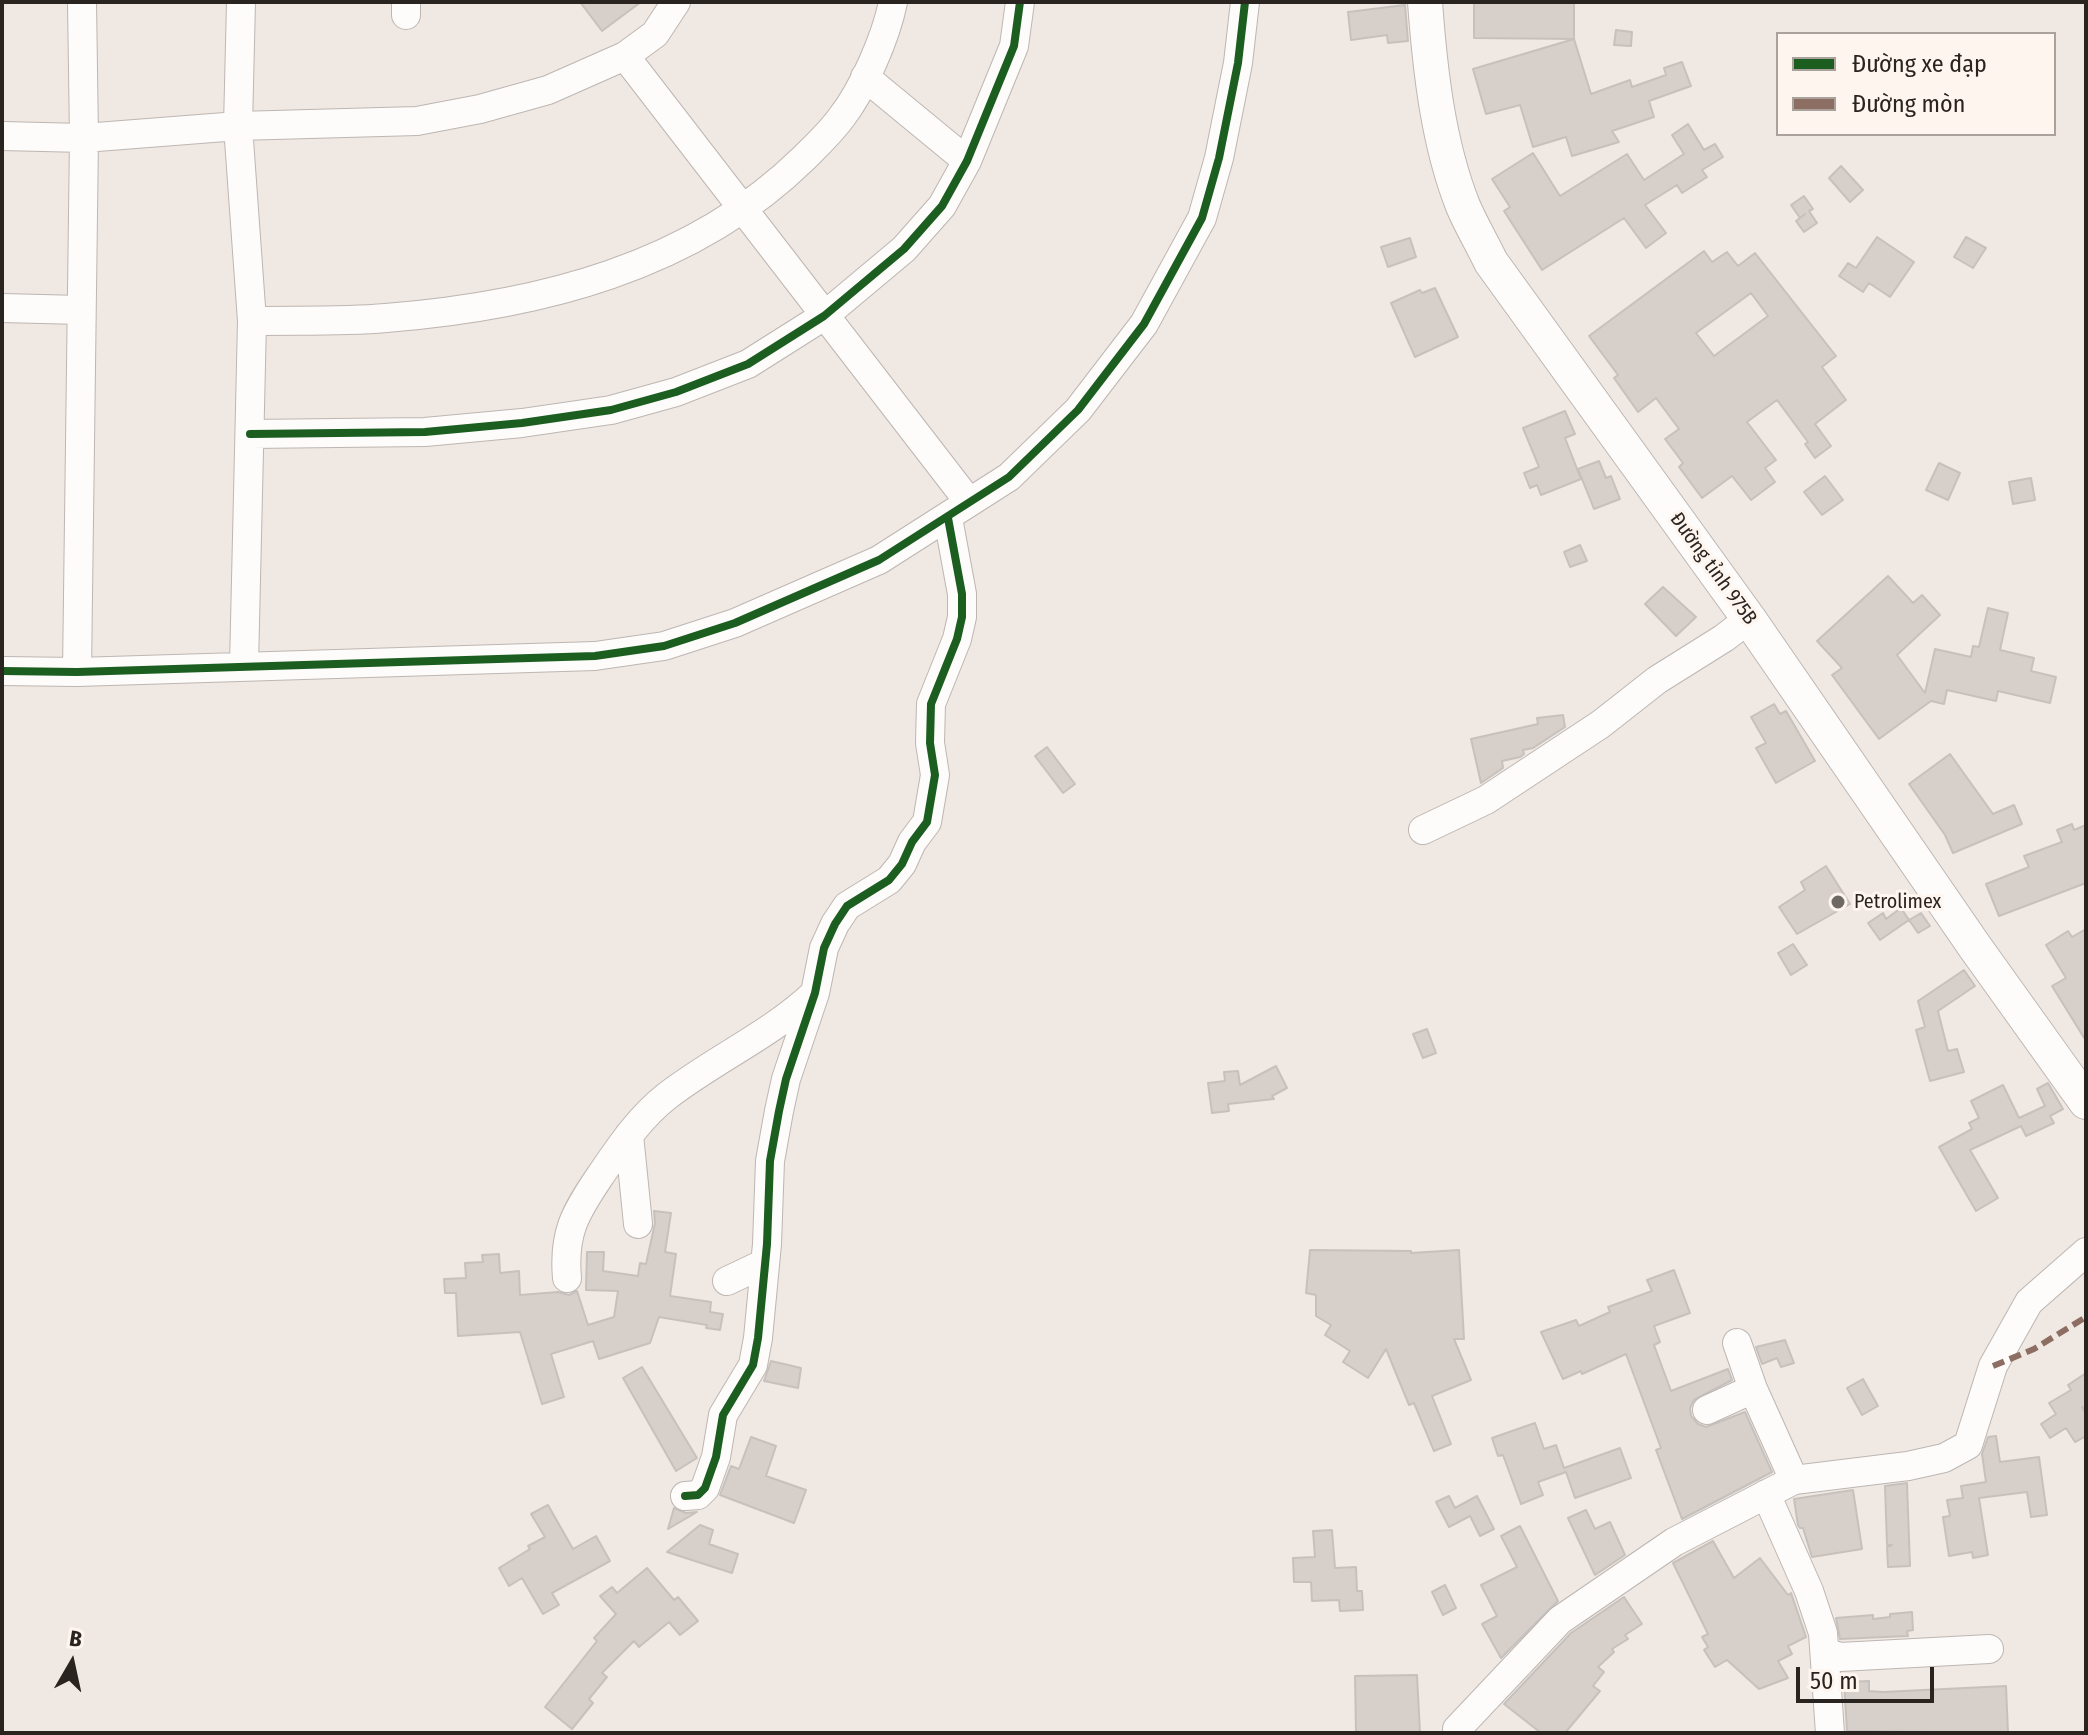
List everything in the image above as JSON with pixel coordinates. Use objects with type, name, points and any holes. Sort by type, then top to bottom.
[{"type":"main road","name":"Đường tỉnh 975B","points":[[1425,2],[1429,62],[1447,154],[1463,206],[1491,262],[1749,619],[2086,1102]]},
{"type":"street","points":[[77,672],[84,138],[82,2]]},
{"type":"street","points":[[241,2],[238,126],[252,321],[244,666]]},
{"type":"street","points":[[2,136],[84,138],[238,126],[417,121],[480,109],[548,90],[625,56],[655,34],[676,2]]},
{"type":"street","points":[[252,321],[385,318],[533,296],[599,279],[666,254],[743,209],[781,181],[817,145],[842,117],[865,77],[893,2]]},
{"type":"street","points":[[250,434],[425,432],[522,423],[611,410],[676,392],[748,364],[824,316],[904,249],[942,206],[967,161],[1014,46],[1020,2]]},
{"type":"street","points":[[2,671],[77,672],[595,656],[664,646],[735,623],[879,560],[1009,477],[1078,410],[1144,324],[1202,218],[1222,145],[1238,63],[1245,2]]},
{"type":"street","points":[[625,56],[824,316],[958,510],[962,594],[962,617],[957,639],[931,704],[930,743],[935,775],[927,822],[889,880],[847,906],[824,948],[815,993],[786,1079],[770,1161],[765,1263],[753,1365],[723,1415],[716,1457],[705,1488],[698,1495],[685,1496]]},
{"type":"street","points":[[865,77],[967,161]]},
{"type":"street","points":[[2,308],[81,310]]},
{"type":"street","points":[[1423,830],[1486,800],[1601,724],[1657,680],[1749,619]]},
{"type":"street","points":[[567,1278],[566,1244],[574,1221],[592,1188],[629,1135],[667,1096],[772,1028],[815,993]]},
{"type":"street","points":[[629,1135],[638,1224]]},
{"type":"street","points":[[1457,1729],[1560,1620],[1674,1542],[1794,1480],[1908,1466],[1944,1458],[1968,1445],[1993,1366],[2029,1302],[2086,1252]]},
{"type":"street","points":[[727,1281],[765,1263]]},
{"type":"street","points":[[1737,1343],[1753,1389],[1794,1480]]},
{"type":"street","points":[[1707,1410],[1753,1389]]},
{"type":"street","points":[[1766,1494],[1809,1591],[1823,1633],[1830,1733]]},
{"type":"street","points":[[1825,1652],[1840,1657],[1989,1649]]},
{"type":"building","points":[[580,2],[641,2],[602,31]]},
{"type":"building","points":[[1474,2],[1574,2],[1574,39],[1474,38]]},
{"type":"building","points":[[1405,5],[1408,41],[1388,43],[1387,35],[1351,40],[1348,12]]},
{"type":"building","points":[[1616,30],[1632,32],[1631,46],[1614,45]]},
{"type":"building","points":[[1574,39],[1591,94],[1630,80],[1632,87],[1666,75],[1664,68],[1682,62],[1691,86],[1649,101],[1654,117],[1612,131],[1619,142],[1572,156],[1566,137],[1533,147],[1520,105],[1486,114],[1473,69]]},
{"type":"building","points":[[1688,124],[1704,150],[1715,144],[1723,157],[1702,170],[1707,177],[1682,193],[1677,185],[1645,205],[1666,233],[1646,248],[1624,218],[1542,270],[1504,211],[1510,207],[1492,179],[1533,153],[1560,196],[1627,154],[1644,180],[1684,154],[1672,135]]},
{"type":"building","points":[[1841,166],[1863,190],[1850,202],[1829,178]]},
{"type":"building","points":[[1804,196],[1813,209],[1809,211],[1817,223],[1804,232],[1796,221],[1800,218],[1791,205]]},
{"type":"building","points":[[1877,237],[1914,262],[1890,297],[1869,283],[1863,292],[1839,276],[1848,263],[1856,268]]},
{"type":"building","points":[[1966,237],[1986,248],[1973,268],[1954,257]]},
{"type":"building","points":[[1410,238],[1416,257],[1388,267],[1381,247]]},
{"type":"building","points":[[1704,251],[1712,262],[1727,252],[1738,266],[1755,253],[1836,356],[1822,367],[1846,400],[1815,424],[1831,446],[1815,458],[1805,444],[1808,442],[1777,400],[1747,422],[1776,460],[1765,468],[1775,482],[1751,500],[1732,476],[1702,498],[1679,467],[1683,463],[1665,439],[1679,429],[1656,398],[1638,412],[1614,378],[1618,375],[1589,336]],"holes":[[[1751,293],[1768,316],[1714,356],[1696,333]]]},
{"type":"building","points":[[1435,288],[1458,337],[1415,357],[1391,303],[1420,290],[1422,293]]},
{"type":"building","points":[[1565,411],[1575,434],[1565,438],[1581,479],[1541,495],[1537,485],[1530,488],[1524,473],[1539,467],[1523,428]]},
{"type":"building","points":[[1599,461],[1606,478],[1611,476],[1620,499],[1594,509],[1578,469]]},
{"type":"building","points":[[1939,463],[1960,473],[1948,500],[1926,490]]},
{"type":"building","points":[[1825,476],[1843,500],[1822,515],[1804,492]]},
{"type":"building","points":[[2031,478],[2035,500],[2013,504],[2009,482]]},
{"type":"building","points":[[1580,545],[1587,561],[1570,567],[1564,552]]},
{"type":"building","points":[[1888,576],[1913,603],[1922,595],[1940,615],[1897,655],[1925,693],[1935,649],[1971,657],[1973,646],[1979,647],[1988,608],[2008,613],[2000,650],[2034,658],[2031,671],[2056,677],[2050,703],[1998,691],[1996,701],[1947,690],[1944,704],[1931,701],[1879,739],[1832,675],[1842,668],[1817,641]]},
{"type":"building","points":[[1663,587],[1696,617],[1676,636],[1645,604]]},
{"type":"building","points":[[1774,704],[1780,714],[1786,711],[1815,761],[1776,783],[1756,748],[1766,743],[1751,717]]},
{"type":"building","points":[[1563,715],[1565,727],[1533,748],[1523,750],[1524,754],[1520,757],[1502,761],[1503,768],[1481,783],[1471,739],[1538,724],[1537,718]]},
{"type":"building","points":[[1047,747],[1075,784],[1063,793],[1035,756]]},
{"type":"building","points":[[1950,754],[1993,814],[2014,805],[2022,824],[1953,853],[1945,835],[1909,784]]},
{"type":"building","points":[[2072,824],[2074,830],[2086,825],[2086,883],[1999,916],[1986,884],[2029,867],[2024,856],[2062,842],[2057,830]]},
{"type":"building","points":[[1826,866],[1850,904],[1797,934],[1779,907],[1805,890],[1801,882]]},
{"type":"building","points":[[1901,908],[1909,920],[1880,940],[1868,923],[1883,913],[1886,919]]},
{"type":"building","points":[[1921,913],[1930,926],[1918,933],[1909,920]]},
{"type":"building","points":[[2086,929],[2086,1041],[2052,986],[2066,978],[2046,945],[2068,931],[2072,937]]},
{"type":"building","points":[[1793,944],[1807,965],[1791,975],[1778,953]]},
{"type":"building","points":[[1964,970],[1975,986],[1938,1011],[1948,1051],[1957,1049],[1964,1072],[1930,1081],[1916,1030],[1925,1027],[1918,1001]]},
{"type":"building","points":[[1427,1029],[1436,1053],[1423,1058],[1413,1034]]},
{"type":"building","points":[[1276,1066],[1287,1088],[1272,1096],[1274,1099],[1228,1104],[1229,1111],[1212,1113],[1208,1083],[1225,1081],[1224,1072],[1238,1071],[1240,1085]]},
{"type":"building","points":[[2048,1083],[2063,1109],[2050,1116],[2054,1123],[2026,1136],[2021,1126],[1970,1150],[1998,1198],[1976,1211],[1939,1147],[1972,1129],[1969,1123],[1979,1118],[1971,1101],[2003,1085],[2019,1118],[2045,1106],[2037,1089]]},
{"type":"building","points":[[654,1211],[671,1213],[665,1252],[676,1254],[670,1296],[711,1302],[710,1312],[723,1314],[720,1330],[659,1317],[650,1343],[599,1359],[593,1341],[551,1354],[564,1397],[542,1404],[520,1332],[458,1336],[456,1293],[445,1293],[444,1279],[466,1278],[465,1263],[483,1262],[482,1255],[499,1254],[500,1273],[519,1271],[520,1295],[558,1292],[569,1295],[577,1291],[588,1325],[614,1317],[618,1291],[586,1290],[587,1252],[604,1252],[603,1271],[638,1276],[640,1263],[646,1264],[655,1223]]},
{"type":"building","points":[[1310,1250],[1411,1253],[1459,1250],[1464,1339],[1454,1339],[1471,1380],[1432,1396],[1451,1444],[1434,1451],[1414,1403],[1409,1405],[1386,1349],[1368,1378],[1343,1362],[1350,1351],[1325,1335],[1331,1325],[1316,1316],[1316,1295],[1306,1293]]},
{"type":"building","points":[[1674,1270],[1690,1313],[1654,1326],[1660,1342],[1654,1345],[1671,1391],[1728,1369],[1732,1380],[1694,1400],[1690,1408],[1691,1416],[1706,1427],[1745,1412],[1772,1472],[1682,1519],[1656,1450],[1661,1448],[1626,1354],[1563,1379],[1541,1332],[1576,1320],[1579,1326],[1610,1312],[1608,1307],[1652,1291],[1647,1280]]},
{"type":"building","points":[[1785,1340],[1794,1363],[1781,1367],[1777,1358],[1762,1364],[1756,1347]]},
{"type":"building","points":[[771,1361],[801,1368],[798,1388],[764,1381]]},
{"type":"building","points":[[642,1367],[697,1458],[676,1471],[623,1378]]},
{"type":"building","points":[[2086,1373],[2086,1411],[2082,1407],[2086,1414],[2086,1436],[2075,1442],[2066,1428],[2050,1438],[2041,1424],[2056,1414],[2049,1403],[2071,1390],[2068,1385]]},
{"type":"building","points":[[1863,1379],[1878,1406],[1862,1415],[1847,1388]]},
{"type":"building","points":[[1535,1423],[1544,1449],[1556,1445],[1564,1468],[1620,1448],[1631,1478],[1575,1498],[1566,1472],[1538,1482],[1543,1495],[1521,1504],[1503,1455],[1498,1456],[1492,1438]]},
{"type":"building","points":[[1996,1436],[2000,1462],[2039,1457],[2047,1515],[2031,1517],[2027,1492],[1979,1498],[1988,1555],[1973,1558],[1972,1552],[1949,1556],[1943,1517],[1950,1516],[1947,1500],[1963,1498],[1961,1486],[1986,1482],[1982,1454],[1988,1437]]},
{"type":"building","points":[[751,1437],[776,1446],[766,1476],[806,1490],[794,1523],[720,1495],[731,1466],[739,1469]]},
{"type":"building","points":[[1907,1483],[1910,1566],[1888,1567],[1887,1547],[1892,1545],[1887,1545],[1885,1486]]},
{"type":"building","points":[[1853,1490],[1862,1549],[1812,1557],[1803,1528],[1798,1525],[1794,1499]]},
{"type":"building","points":[[1449,1496],[1455,1508],[1477,1496],[1494,1529],[1480,1536],[1470,1516],[1449,1527],[1436,1502]]},
{"type":"building","points":[[548,1505],[573,1549],[596,1536],[610,1561],[552,1593],[559,1605],[543,1614],[522,1578],[509,1586],[499,1568],[545,1537],[531,1514]]},
{"type":"building","points":[[674,1508],[686,1513],[697,1512],[668,1529]]},
{"type":"building","points":[[1586,1510],[1595,1529],[1610,1522],[1625,1555],[1595,1575],[1568,1518]]},
{"type":"building","points":[[700,1525],[713,1530],[709,1544],[738,1554],[732,1573],[667,1552]]},
{"type":"building","points":[[1520,1526],[1558,1601],[1501,1658],[1482,1624],[1497,1616],[1481,1585],[1517,1567],[1501,1536]]},
{"type":"building","points":[[1332,1530],[1335,1568],[1356,1567],[1357,1591],[1362,1591],[1363,1610],[1340,1611],[1339,1600],[1312,1601],[1311,1582],[1294,1582],[1293,1558],[1315,1557],[1313,1531]]},
{"type":"building","points":[[1713,1541],[1734,1578],[1760,1558],[1788,1595],[1791,1593],[1806,1637],[1788,1646],[1792,1654],[1778,1661],[1788,1678],[1759,1689],[1727,1660],[1715,1667],[1704,1650],[1708,1647],[1702,1637],[1708,1634],[1673,1563]]},
{"type":"building","points":[[647,1568],[674,1600],[678,1597],[698,1621],[680,1635],[669,1622],[639,1647],[634,1641],[602,1673],[607,1677],[589,1699],[593,1703],[572,1729],[545,1707],[597,1641],[594,1638],[616,1614],[600,1596],[612,1587],[617,1593]]},
{"type":"building","points":[[1445,1585],[1456,1608],[1443,1615],[1432,1592]]},
{"type":"building","points":[[1624,1597],[1642,1624],[1625,1635],[1628,1639],[1612,1649],[1614,1652],[1598,1667],[1604,1672],[1593,1686],[1600,1691],[1565,1733],[1541,1733],[1504,1704],[1571,1633]]},
{"type":"building","points":[[1912,1612],[1913,1630],[1907,1631],[1908,1636],[1840,1639],[1836,1618],[1873,1615],[1873,1619]]},
{"type":"building","points":[[1417,1675],[1420,1733],[1356,1733],[1355,1676]]},
{"type":"building","points":[[1869,1681],[1869,1691],[1883,1692],[2006,1686],[2008,1733],[1847,1731],[1844,1682]]},
{"type":"marked path","points":[[1993,1366],[2034,1349],[2086,1317]]},
{"type":"cycle path","points":[[250,434],[425,432],[522,423],[611,410],[676,392],[748,364],[824,316],[904,249],[942,206],[967,161],[1014,46],[1020,2]]},
{"type":"cycle path","points":[[2,671],[77,672],[595,656],[664,646],[735,623],[879,560],[1009,477],[1078,410],[1144,324],[1202,218],[1219,158],[1238,63],[1245,2]]},
{"type":"cycle path","points":[[685,1496],[698,1495],[705,1488],[716,1457],[723,1415],[753,1365],[767,1244],[770,1161],[786,1079],[815,993],[824,948],[847,906],[889,880],[927,822],[935,775],[930,743],[931,704],[957,639],[962,617],[962,594],[948,518]]},
{"type":"place","name":"Petrolimex","points":[[1838,902]]}]
